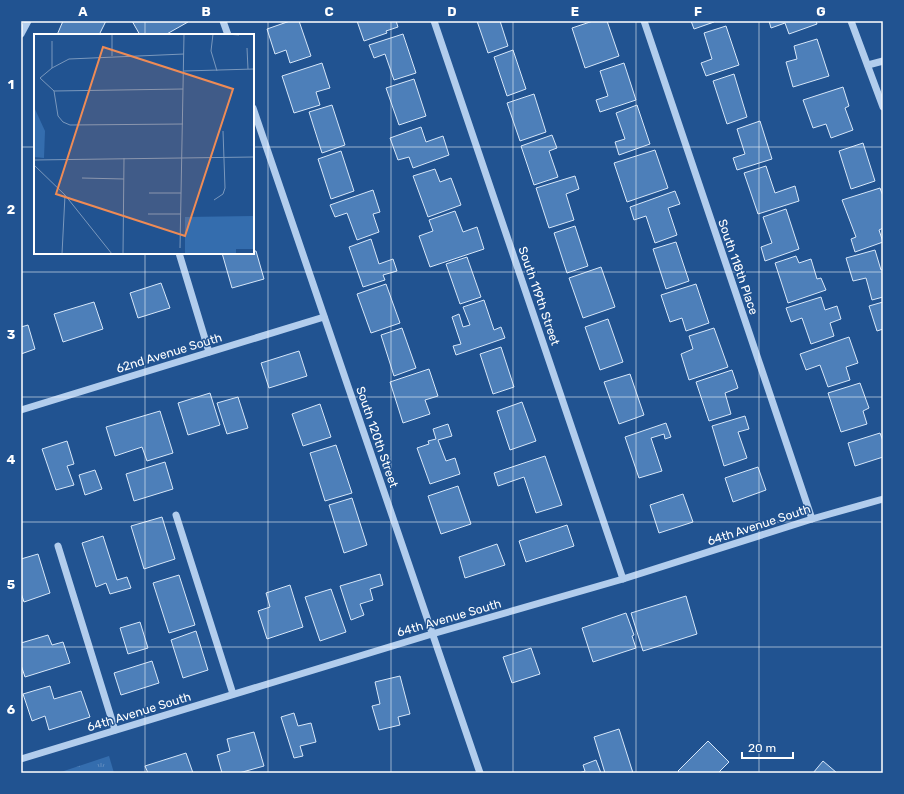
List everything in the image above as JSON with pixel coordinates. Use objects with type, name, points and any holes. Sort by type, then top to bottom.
[{"type":"street","points":[[21,34],[28,21]]},
{"type":"street","points":[[223,21],[228,34]]},
{"type":"street","name":"South 119th Street","points":[[434,21],[623,579]]},
{"type":"street","name":"South 118th Place","points":[[644,21],[812,519]]},
{"type":"street","points":[[850,21],[868,65],[883,108]]},
{"type":"street","points":[[868,65],[883,61]]},
{"type":"street","name":"South 120th Street","points":[[254,111],[480,773]]},
{"type":"street","points":[[179,254],[209,352]]},
{"type":"street","name":"62nd Avenue South","points":[[21,410],[324,317]]},
{"type":"street","name":"64th Avenue South","points":[[21,758],[432,634],[623,579],[812,519],[883,499]]},
{"type":"street","points":[[176,514],[233,694]]},
{"type":"street","points":[[58,546],[115,730]]},
{"type":"green space","points":[[109,756],[114,773],[58,773]]},
{"type":"building","points":[[63,21],[106,21],[100,34],[57,34]]},
{"type":"building","points":[[132,21],[188,21],[167,34],[139,34]]},
{"type":"building","points":[[290,21],[299,21],[311,56],[290,63],[286,50],[275,54],[267,29]]},
{"type":"building","points":[[357,21],[396,21],[398,27],[386,31],[387,33],[364,41]]},
{"type":"building","points":[[477,21],[500,21],[508,46],[488,53]]},
{"type":"building","points":[[593,21],[607,21],[619,56],[585,68],[572,28]]},
{"type":"building","points":[[691,21],[714,21],[714,22],[694,29]]},
{"type":"building","points":[[769,21],[816,21],[817,24],[789,34],[785,23],[771,28]]},
{"type":"building","points":[[726,26],[739,65],[706,76],[701,63],[712,59],[704,33]]},
{"type":"building","points":[[403,34],[416,73],[394,80],[385,54],[374,58],[369,45]]},
{"type":"building","points":[[817,39],[829,76],[793,87],[786,62],[797,59],[794,46]]},
{"type":"building","points":[[513,50],[526,89],[507,96],[494,57]]},
{"type":"building","points":[[322,63],[330,88],[316,92],[320,105],[294,113],[282,76]]},
{"type":"building","points":[[624,63],[636,100],[600,112],[596,100],[608,96],[600,71]]},
{"type":"building","points":[[734,74],[747,117],[727,124],[713,81]]},
{"type":"building","points":[[414,79],[426,116],[399,125],[386,88]]},
{"type":"building","points":[[843,87],[849,106],[845,108],[853,130],[831,138],[826,124],[813,128],[803,100]]},
{"type":"building","points":[[534,94],[546,132],[520,141],[507,103]]},
{"type":"building","points":[[332,105],[345,145],[322,153],[309,112]]},
{"type":"building","points":[[637,105],[650,144],[619,155],[615,142],[625,139],[616,113]]},
{"type":"building","points":[[760,121],[772,159],[737,170],[733,158],[745,154],[737,129]]},
{"type":"building","points":[[421,127],[426,142],[443,136],[449,155],[413,168],[409,157],[398,160],[390,138]]},
{"type":"building","points":[[552,135],[557,148],[549,151],[558,177],[534,185],[521,146]]},
{"type":"building","points":[[863,143],[875,181],[851,189],[839,151]]},
{"type":"building","points":[[655,150],[668,188],[627,202],[614,163]]},
{"type":"building","points":[[341,151],[354,191],[331,199],[318,159]]},
{"type":"building","points":[[766,166],[775,193],[795,186],[799,201],[758,214],[744,173]]},
{"type":"building","points":[[435,169],[440,182],[451,178],[461,205],[428,217],[413,176]]},
{"type":"building","points":[[575,176],[579,189],[566,194],[574,220],[549,228],[536,188]]},
{"type":"building","points":[[880,188],[883,196],[883,228],[879,230],[883,242],[855,252],[851,239],[856,237],[842,200]]},
{"type":"building","points":[[373,190],[380,212],[373,214],[379,232],[357,240],[347,213],[335,217],[330,205]]},
{"type":"building","points":[[675,191],[680,204],[668,208],[677,235],[655,243],[646,216],[634,220],[630,207]]},
{"type":"building","points":[[786,209],[799,249],[765,261],[761,247],[772,243],[763,217]]},
{"type":"building","points":[[455,211],[463,232],[477,227],[484,249],[430,267],[419,236],[433,231],[429,220]]},
{"type":"building","points":[[575,226],[588,266],[567,273],[554,233]]},
{"type":"building","points":[[371,239],[379,264],[393,259],[397,271],[383,275],[385,280],[363,287],[349,247]]},
{"type":"building","points":[[676,242],[689,281],[666,289],[653,249]]},
{"type":"building","points":[[875,250],[881,270],[883,269],[883,297],[872,300],[866,278],[853,281],[846,258]]},
{"type":"building","points":[[254,251],[256,251],[264,279],[232,288],[222,254],[254,254]]},
{"type":"building","points":[[796,256],[799,263],[811,259],[817,279],[821,278],[826,290],[788,303],[775,263]]},
{"type":"building","points":[[467,257],[481,297],[460,304],[446,264]]},
{"type":"building","points":[[601,267],[615,307],[583,318],[569,278]]},
{"type":"building","points":[[161,283],[170,308],[138,318],[130,293]]},
{"type":"building","points":[[386,284],[400,323],[371,333],[357,294]]},
{"type":"building","points":[[696,284],[709,323],[686,331],[682,318],[670,322],[661,295]]},
{"type":"building","points":[[821,297],[825,310],[837,306],[841,319],[830,323],[834,336],[811,344],[802,318],[791,322],[786,308]]},
{"type":"building","points":[[484,300],[494,330],[501,327],[505,338],[456,355],[453,346],[461,344],[452,317],[459,314],[463,327],[470,325],[463,307]]},
{"type":"building","points":[[94,302],[103,329],[63,342],[54,314]]},
{"type":"building","points":[[883,302],[883,329],[877,331],[869,306]]},
{"type":"building","points":[[608,319],[623,362],[600,370],[585,327]]},
{"type":"building","points":[[28,325],[35,349],[21,354],[21,327]]},
{"type":"building","points":[[402,328],[416,368],[394,376],[381,335]]},
{"type":"building","points":[[714,328],[728,367],[689,380],[681,354],[693,349],[689,336]]},
{"type":"building","points":[[849,337],[858,363],[846,367],[850,380],[828,387],[820,365],[806,370],[800,354]]},
{"type":"building","points":[[501,347],[514,387],[493,394],[480,354]]},
{"type":"building","points":[[299,351],[307,376],[269,388],[261,363]]},
{"type":"building","points":[[429,369],[438,396],[425,400],[430,414],[403,423],[390,382]]},
{"type":"building","points":[[732,370],[738,388],[725,393],[731,414],[709,421],[696,382]]},
{"type":"building","points":[[630,374],[644,415],[619,424],[604,382]]},
{"type":"building","points":[[860,383],[869,408],[863,411],[867,424],[841,432],[828,393]]},
{"type":"building","points":[[210,393],[220,425],[188,435],[178,403]]},
{"type":"building","points":[[238,397],[248,428],[227,434],[217,403]]},
{"type":"building","points":[[522,402],[536,441],[510,450],[497,411]]},
{"type":"building","points":[[320,404],[331,437],[303,446],[292,414]]},
{"type":"building","points":[[160,411],[173,453],[147,461],[142,447],[115,456],[106,427]]},
{"type":"building","points":[[745,416],[749,429],[738,432],[747,458],[724,466],[712,426]]},
{"type":"building","points":[[666,423],[671,437],[665,439],[664,434],[651,438],[662,471],[639,478],[625,437]]},
{"type":"building","points":[[448,424],[452,436],[438,440],[446,461],[455,458],[460,474],[430,484],[417,448],[429,444],[428,441],[436,439],[433,429]]},
{"type":"building","points":[[880,433],[883,441],[883,457],[855,466],[848,443]]},
{"type":"building","points":[[67,441],[74,464],[67,466],[74,485],[56,490],[42,449]]},
{"type":"building","points":[[336,445],[352,493],[325,501],[310,453]]},
{"type":"building","points":[[545,456],[562,505],[536,513],[524,477],[498,486],[494,473]]},
{"type":"building","points":[[165,462],[173,489],[134,501],[126,474]]},
{"type":"building","points":[[758,467],[766,490],[733,502],[725,478]]},
{"type":"building","points":[[95,470],[102,489],[85,495],[79,475]]},
{"type":"building","points":[[458,486],[471,524],[441,534],[428,496]]},
{"type":"building","points":[[683,494],[693,522],[659,533],[650,505]]},
{"type":"building","points":[[352,498],[367,545],[344,553],[329,505]]},
{"type":"building","points":[[162,517],[175,559],[144,569],[131,526]]},
{"type":"building","points":[[567,525],[574,546],[526,562],[519,541]]},
{"type":"building","points":[[103,536],[117,580],[127,577],[131,588],[110,594],[106,583],[96,587],[82,543]]},
{"type":"building","points":[[497,544],[505,565],[465,578],[459,557]]},
{"type":"building","points":[[38,554],[50,593],[24,602],[21,593],[21,559]]},
{"type":"building","points":[[380,574],[383,585],[370,589],[373,600],[360,604],[364,615],[351,620],[340,586]]},
{"type":"building","points":[[179,575],[195,625],[169,633],[153,583]]},
{"type":"building","points":[[290,585],[303,627],[267,639],[258,611],[270,607],[266,593]]},
{"type":"building","points":[[331,589],[346,632],[320,641],[305,597]]},
{"type":"building","points":[[686,596],[697,634],[643,651],[631,613]]},
{"type":"building","points":[[626,613],[634,635],[632,636],[636,648],[593,662],[582,628]]},
{"type":"building","points":[[140,622],[148,648],[128,654],[120,628]]},
{"type":"building","points":[[196,631],[208,670],[183,678],[171,640]]},
{"type":"building","points":[[48,635],[52,645],[63,642],[70,663],[25,677],[21,665],[21,643]]},
{"type":"building","points":[[531,648],[540,674],[512,683],[503,657]]},
{"type":"building","points":[[152,661],[159,683],[121,695],[114,673]]},
{"type":"building","points":[[400,676],[410,714],[398,717],[400,725],[379,730],[372,706],[380,704],[375,682]]},
{"type":"building","points":[[50,686],[54,699],[81,691],[90,717],[49,730],[45,716],[32,721],[23,694]]},
{"type":"building","points":[[294,713],[298,726],[311,723],[316,742],[300,746],[303,756],[294,758],[281,717]]},
{"type":"building","points":[[619,729],[633,773],[605,773],[594,737]]},
{"type":"building","points":[[254,732],[264,766],[239,773],[222,773],[217,755],[230,751],[227,739]]},
{"type":"building","points":[[708,741],[729,762],[718,773],[680,773],[678,771]]},
{"type":"building","points":[[186,753],[193,773],[148,773],[145,766]]},
{"type":"building","points":[[596,760],[601,773],[579,773],[585,771],[583,765]]},
{"type":"building","points":[[823,761],[837,773],[813,773]]}]
